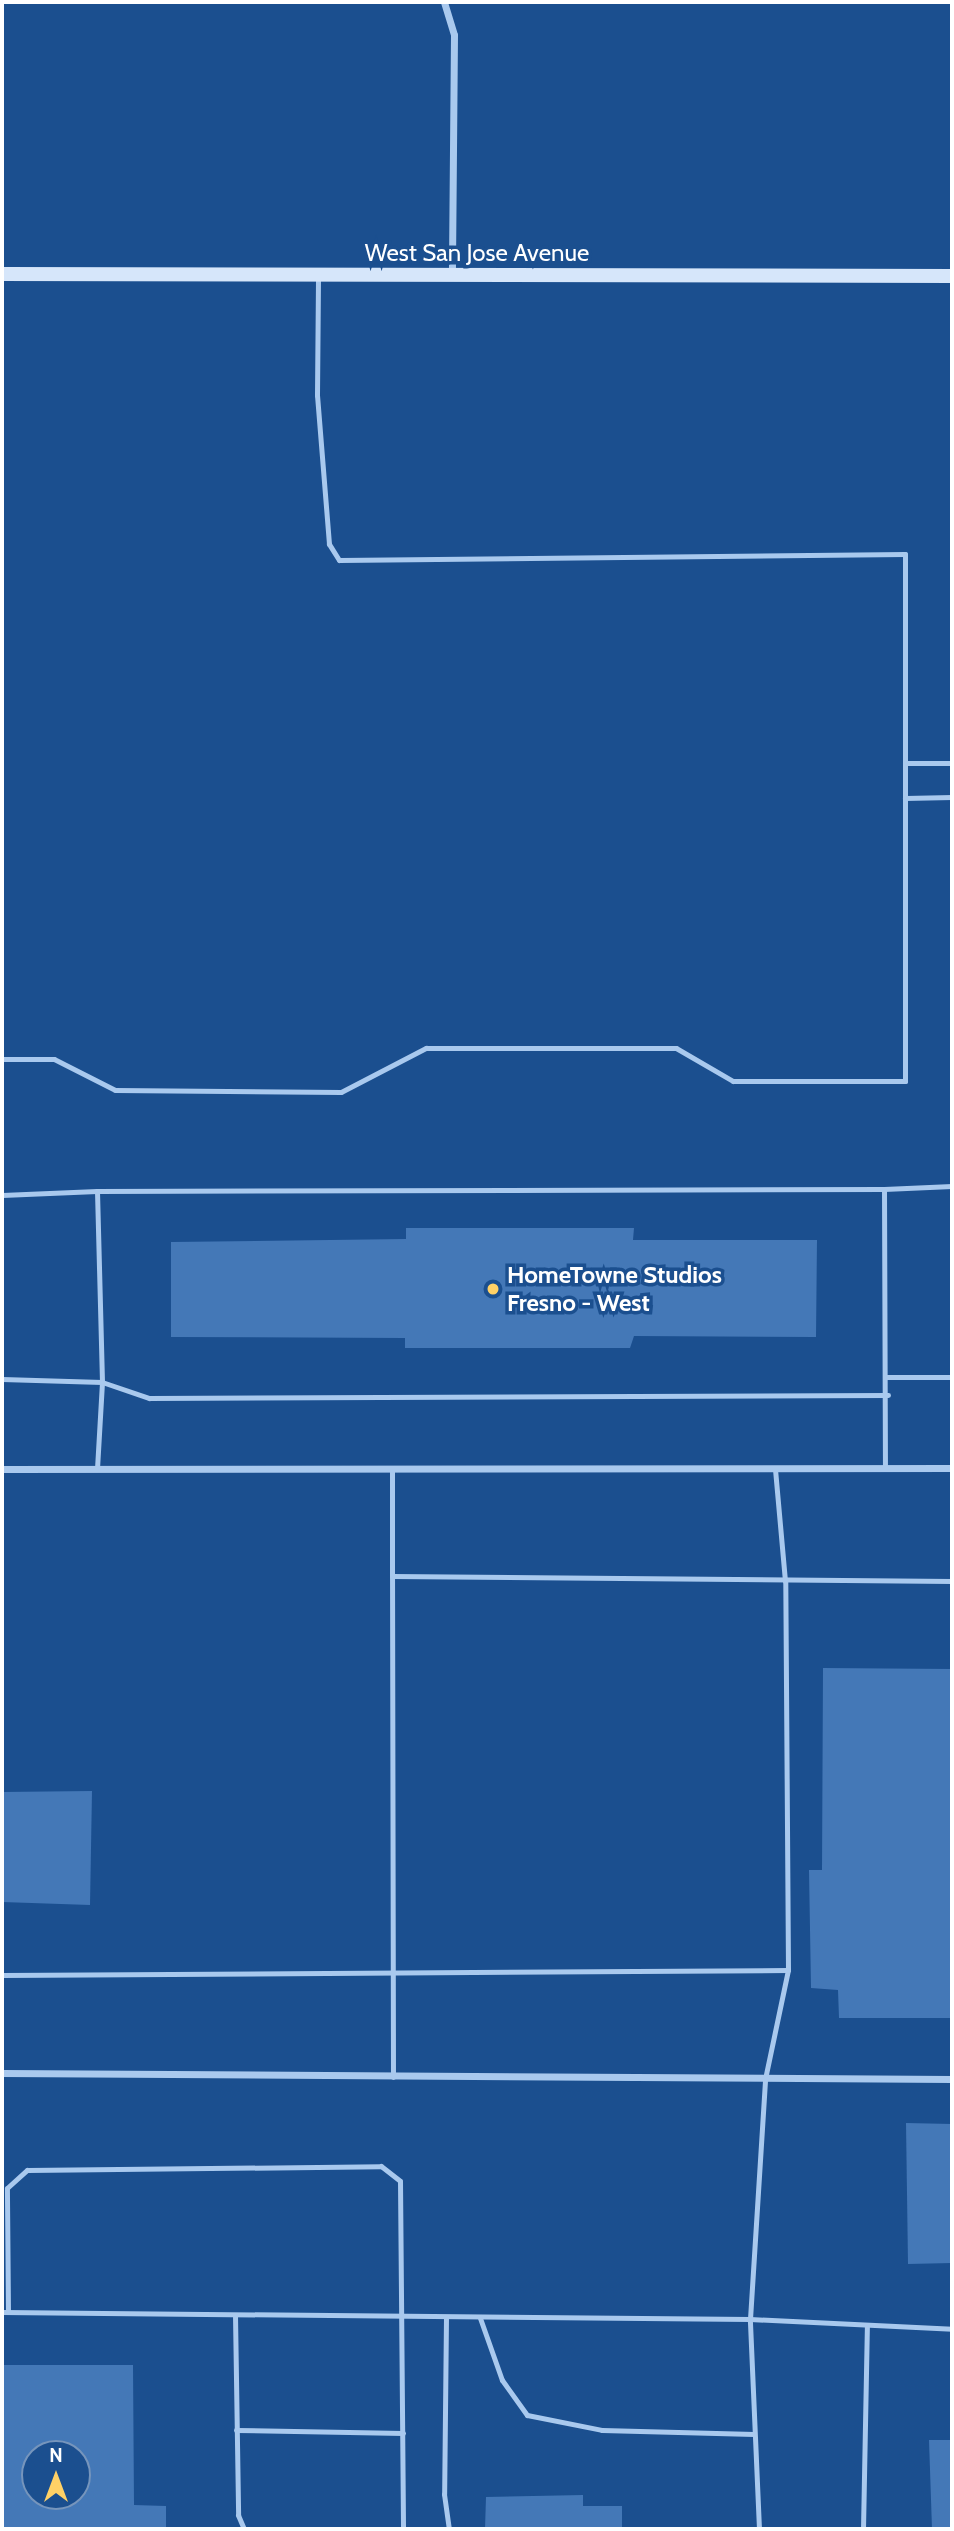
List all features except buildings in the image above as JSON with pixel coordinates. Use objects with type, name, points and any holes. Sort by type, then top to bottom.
[{"type":"street","points":[[444,2],[454,35],[452,275]]},
{"type":"street","name":"West San Jose Avenue","points":[[2,274],[952,276]]},
{"type":"street","points":[[2,1469],[392,1471],[952,1468]]},
{"type":"street","points":[[2,2073],[393,2078],[952,2080]]},
{"type":"lane","points":[[2,1059],[54,1059],[115,1090],[341,1092],[426,1048],[676,1048],[733,1081],[905,1081],[905,554],[339,560],[329,544],[317,395],[318,276]]},
{"type":"lane","points":[[905,763],[952,763]]},
{"type":"lane","points":[[905,798],[952,797]]},
{"type":"lane","points":[[2,1195],[97,1191],[884,1189],[952,1186]]},
{"type":"lane","points":[[884,1189],[888,1395],[885,1468]]},
{"type":"lane","points":[[97,1191],[102,1382],[97,1469]]},
{"type":"lane","points":[[887,1377],[952,1377]]},
{"type":"lane","points":[[2,1379],[102,1382],[149,1398],[888,1395]]},
{"type":"lane","points":[[759,2529],[750,2319],[765,2079],[788,1970],[785,1581],[775,1469]]},
{"type":"lane","points":[[392,1471],[395,1973],[393,2078]]},
{"type":"lane","points":[[392,1576],[952,1581]]},
{"type":"lane","points":[[2,1975],[788,1970]]},
{"type":"lane","points":[[403,2529],[402,2316],[400,2181],[380,2166],[26,2171],[7,2188],[5,2312],[402,2316],[480,2318],[750,2319],[952,2329]]},
{"type":"lane","points":[[235,2315],[238,2515],[244,2529]]},
{"type":"lane","points":[[446,2317],[444,2494],[449,2529]]},
{"type":"lane","points":[[480,2318],[502,2380],[527,2415],[602,2430],[754,2434]]},
{"type":"lane","points":[[863,2529],[867,2325]]},
{"type":"lane","points":[[236,2430],[403,2433]]},
{"type":"place","name":"HomeTowne Studios Fresno - West","points":[[493,1289]]}]
